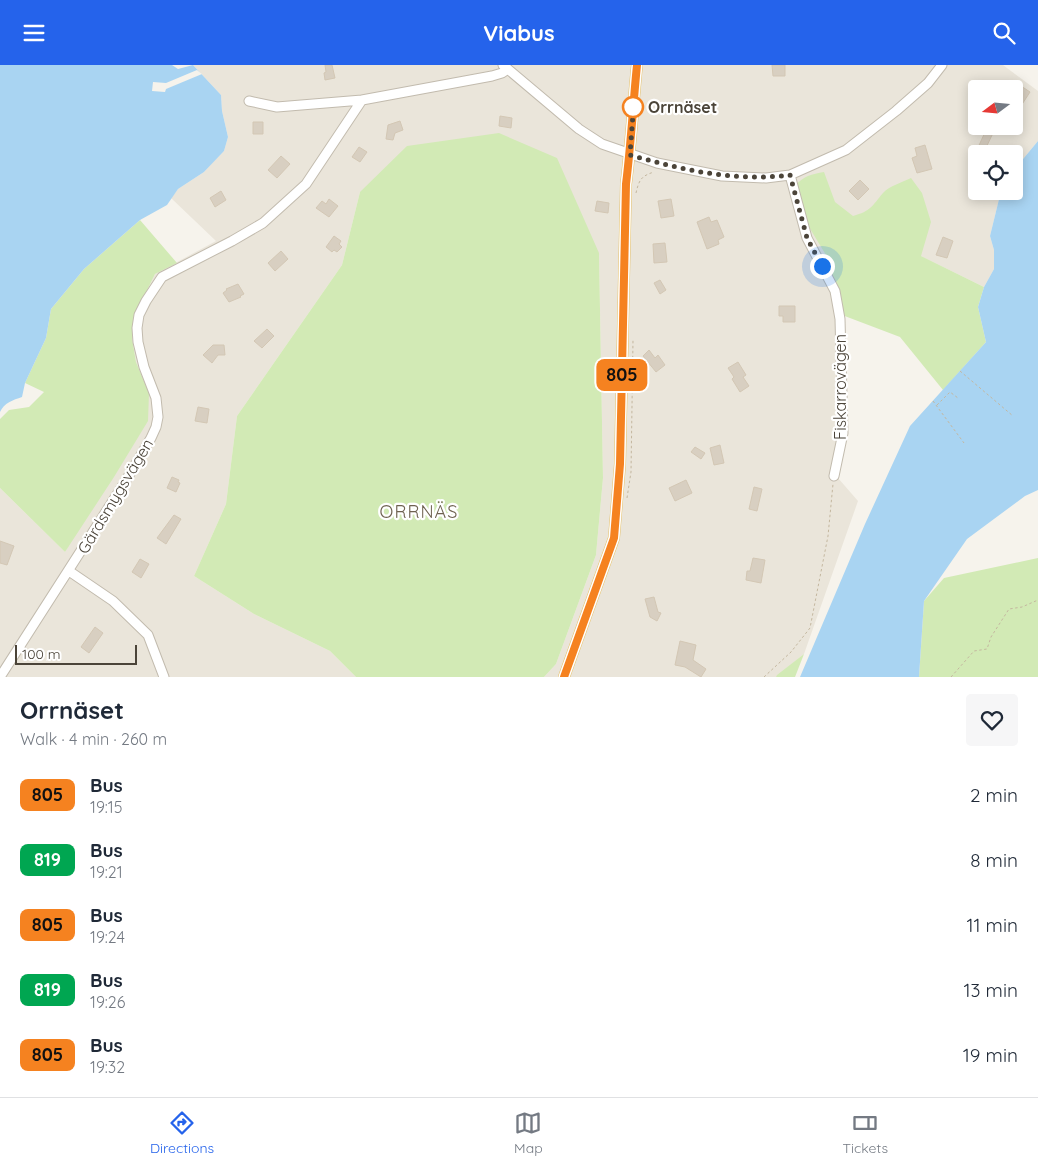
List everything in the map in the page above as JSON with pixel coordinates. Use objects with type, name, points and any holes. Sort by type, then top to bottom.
[{"type":"main road","points":[[564,677],[614,538],[620,464],[626,184],[637,65]]},
{"type":"street","points":[[249,101],[277,107],[362,100],[492,77],[502,73],[506,67],[579,129],[602,144],[657,163],[722,176],[766,178],[790,175],[846,150],[922,88],[942,65]]},
{"type":"street","name":"Gärdsmygsvägen","points":[[0,677],[70,571],[156,427],[158,417],[156,397],[144,367],[138,342],[137,328],[146,301],[162,277],[247,233],[263,223],[296,195],[306,184],[362,100]]},
{"type":"street","name":"Fiskarrovägen","points":[[790,175],[807,238],[835,291],[840,319],[843,433],[834,476]]},
{"type":"street","points":[[70,571],[114,601],[148,635],[164,677]]},
{"type":"path","points":[[960,371],[1013,416]]},
{"type":"path","points":[[936,405],[950,391],[958,398]]},
{"type":"path","points":[[933,401],[964,443]]},
{"type":"path","points":[[764,677],[791,652],[810,628],[828,536],[834,476]]},
{"type":"path","points":[[950,677],[974,651],[987,649],[991,637],[1009,609],[1022,607],[1038,600]]},
{"type":"shaded area","points":[[193,65],[1003,65],[1038,91],[1038,141],[1023,159],[1023,145],[968,145],[968,200],[999,200],[990,236],[994,250],[994,269],[984,287],[833,213],[842,315],[846,439],[838,478],[858,501],[804,654],[776,677],[544,677],[556,664],[596,555],[603,478],[599,253],[360,192],[342,265],[237,416],[226,504],[194,576],[254,614],[330,651],[356,677],[0,677],[0,488],[65,552],[149,393],[136,362],[132,338],[134,317],[155,274],[216,241],[171,198],[178,189],[204,172],[224,151],[228,137],[222,111],[221,95]]},
{"type":"green space","points":[[499,133],[557,158],[599,253],[603,478],[596,555],[556,664],[544,677],[356,677],[330,651],[254,614],[194,576],[226,504],[237,416],[342,265],[360,192],[407,146]]},
{"type":"green space","points":[[824,172],[835,202],[853,216],[868,210],[889,188],[911,178],[922,193],[931,222],[921,256],[984,287],[978,307],[986,342],[943,390],[900,337],[842,315],[829,260],[809,227],[795,186],[808,176]]},
{"type":"green space","points":[[140,220],[177,263],[155,274],[134,317],[132,338],[136,362],[149,393],[148,421],[65,552],[0,488],[0,419],[9,410],[29,407],[44,392],[25,383],[46,338],[51,309],[84,269]]},
{"type":"green space","points":[[1038,558],[1038,677],[919,677],[924,601],[944,578]]},
{"type":"green space","points":[[804,654],[795,677],[776,677],[777,675]]},
{"type":"water","points":[[0,65],[172,65],[178,69],[193,65],[221,95],[222,111],[228,137],[224,151],[204,172],[178,189],[167,205],[140,220],[84,269],[51,309],[46,338],[25,383],[22,397],[6,404],[0,412]]},
{"type":"water","points":[[1038,141],[1038,490],[1025,496],[967,539],[924,601],[919,677],[800,677],[865,524],[910,426],[986,342],[978,307],[984,287],[994,269],[994,250],[990,236],[999,200],[1023,200],[1023,159]]},
{"type":"pier","points":[[197,70],[202,74],[166,89],[165,92],[152,91],[153,82],[166,83]]},
{"type":"building","points":[[325,65],[332,65],[335,78],[325,80]]},
{"type":"building","points":[[772,65],[785,65],[785,76],[773,76]]},
{"type":"building","points":[[1023,87],[1030,92],[1023,103]]},
{"type":"building","points":[[500,116],[512,118],[511,128],[499,126]]},
{"type":"building","points":[[400,121],[403,130],[395,133],[393,140],[386,139],[388,125]]},
{"type":"building","points":[[253,122],[263,122],[263,134],[253,134]]},
{"type":"building","points":[[984,135],[992,135],[987,145],[979,145]]},
{"type":"building","points":[[925,145],[932,169],[917,173],[912,158],[917,156],[915,148]]},
{"type":"building","points":[[359,147],[367,152],[360,162],[352,157]]},
{"type":"building","points":[[281,156],[290,164],[277,178],[268,170]]},
{"type":"building","points":[[860,180],[869,189],[858,200],[849,191]]},
{"type":"building","points":[[221,191],[226,200],[215,207],[210,198]]},
{"type":"building","points":[[329,199],[338,206],[329,217],[316,208],[322,201],[326,204]]},
{"type":"building","points":[[671,199],[674,216],[661,218],[658,201]]},
{"type":"building","points":[[597,201],[609,203],[608,213],[595,211]]},
{"type":"building","points":[[709,217],[711,222],[717,220],[724,237],[718,240],[719,244],[707,249],[697,222]]},
{"type":"building","points":[[334,236],[341,241],[339,244],[342,247],[337,252],[334,250],[332,252],[326,247]]},
{"type":"building","points":[[943,237],[953,241],[947,258],[936,255]]},
{"type":"building","points":[[665,243],[667,262],[654,263],[653,244]]},
{"type":"building","points":[[281,251],[288,259],[275,271],[268,263]]},
{"type":"building","points":[[660,280],[666,290],[660,294],[654,283]]},
{"type":"building","points":[[238,284],[244,294],[229,302],[223,293],[226,289]]},
{"type":"building","points":[[779,306],[795,306],[795,322],[783,322],[783,316],[779,316]]},
{"type":"building","points":[[267,329],[274,336],[262,348],[254,341]]},
{"type":"building","points":[[213,345],[224,345],[225,355],[218,355],[212,363],[203,355]]},
{"type":"building","points":[[649,350],[655,358],[658,355],[665,365],[656,372],[643,356]]},
{"type":"building","points":[[738,362],[746,375],[743,377],[749,386],[740,392],[728,368]]},
{"type":"building","points":[[198,407],[209,409],[207,423],[195,421]]},
{"type":"building","points":[[720,445],[724,463],[714,465],[710,448]]},
{"type":"building","points":[[695,447],[705,453],[701,459],[691,452]]},
{"type":"building","points":[[172,477],[179,480],[178,482],[180,483],[176,492],[167,488]]},
{"type":"building","points":[[686,480],[692,493],[675,501],[669,488]]},
{"type":"building","points":[[754,487],[762,489],[757,511],[749,509]]},
{"type":"building","points":[[174,515],[181,519],[166,544],[157,538]]},
{"type":"building","points":[[0,541],[14,546],[7,565],[0,563]]},
{"type":"building","points":[[753,558],[765,560],[761,583],[746,580],[747,571],[750,571]]},
{"type":"building","points":[[140,559],[149,564],[141,578],[132,572]]},
{"type":"building","points":[[654,597],[658,612],[661,613],[657,621],[650,617],[645,599]]},
{"type":"building","points":[[95,627],[103,633],[89,653],[81,647]]},
{"type":"building","points":[[680,641],[696,645],[693,660],[706,669],[701,677],[685,667],[675,665]]},
{"type":"bus line","name":"805","points":[[564,677],[614,538],[620,464],[626,184],[637,65]]},
{"type":"place","name":"Orrnäset","points":[[633,107]]},
{"type":"district","name":"ORRNÄS","points":[[419,512]]},
{"type":"route","points":[[633,107],[634,100],[630,155],[657,163],[722,176],[766,178],[790,175],[807,238],[822,266]]}]
